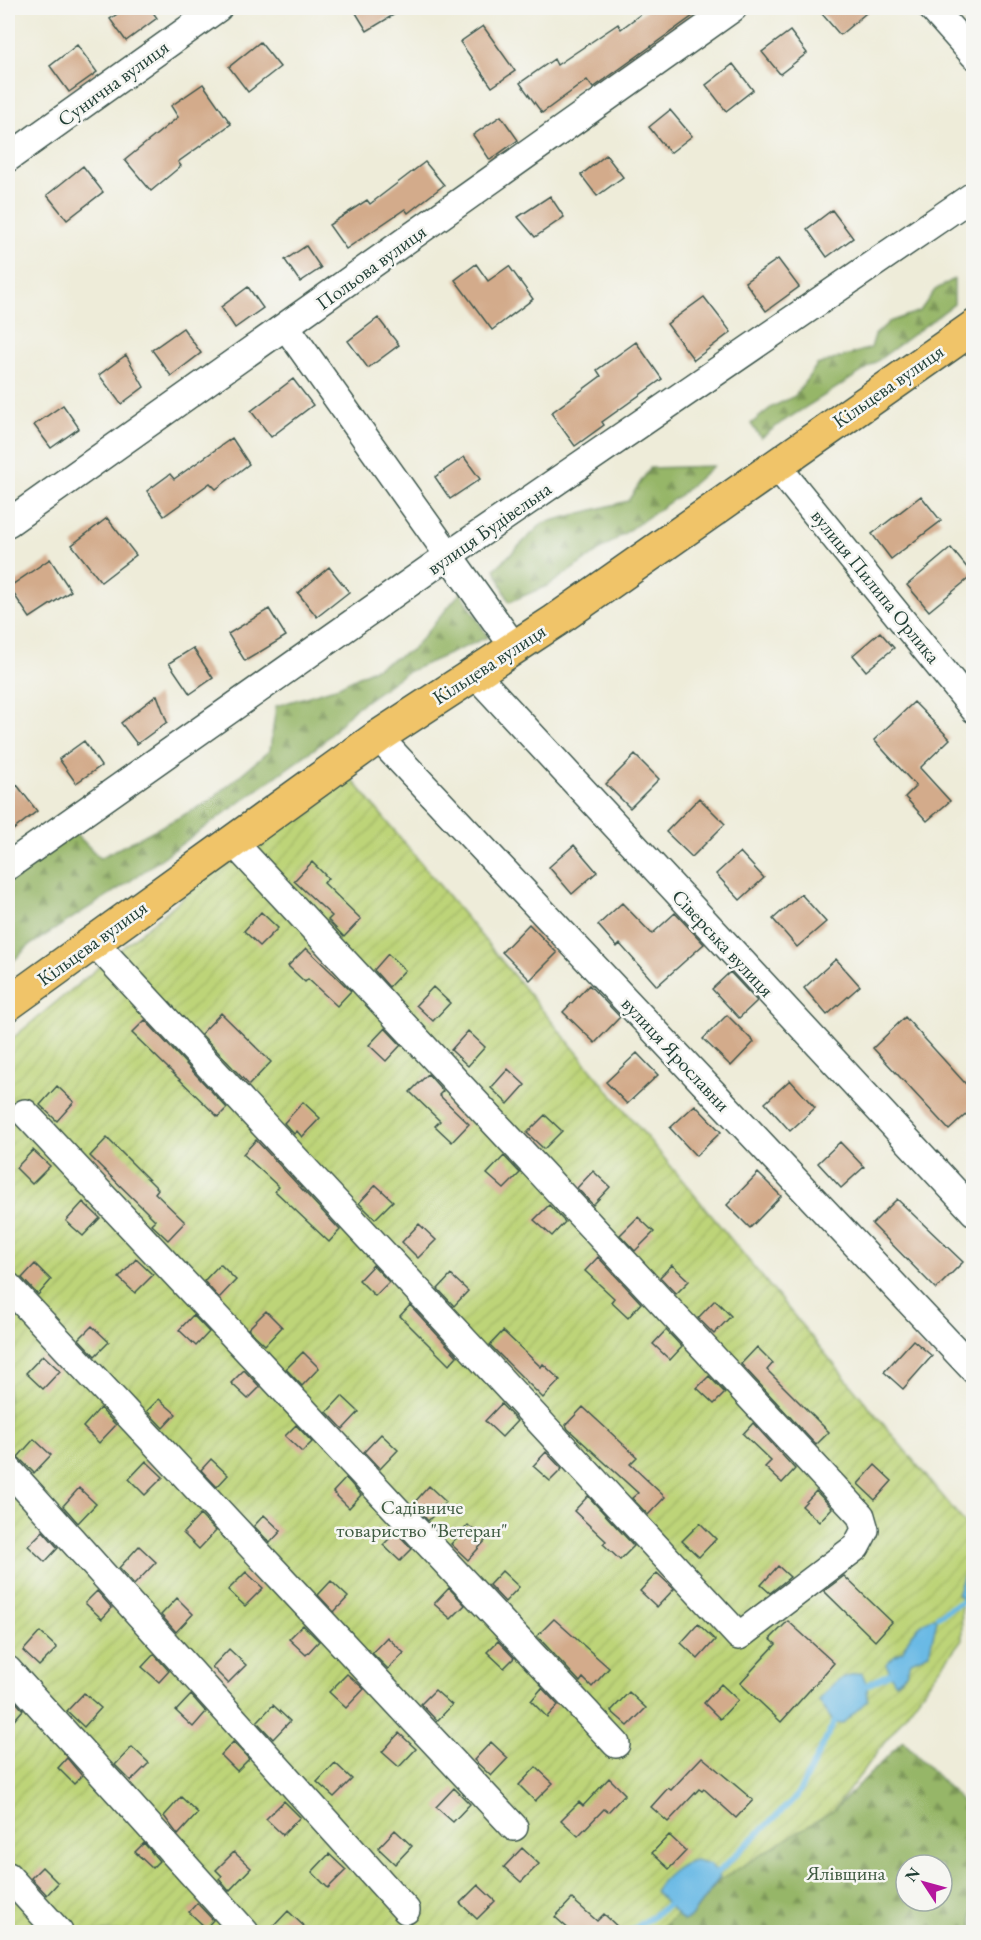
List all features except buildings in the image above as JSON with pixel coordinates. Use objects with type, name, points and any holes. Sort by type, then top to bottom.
[{"type":"main road","name":"Кільцева вулиця","points":[[8,1004],[378,737],[555,621],[974,327]]},
{"type":"street","name":"Сунична вулиця","points":[[8,158],[218,8]]},
{"type":"street","name":"Польова вулиця","points":[[8,524],[287,328],[733,8]]},
{"type":"street","points":[[932,8],[974,55]]},
{"type":"street","name":"вулиця Будівельна","points":[[8,866],[449,555],[974,195]]},
{"type":"street","points":[[287,328],[514,647]]},
{"type":"street","name":"вулиця Пилипа Орлика","points":[[776,465],[974,709]]},
{"type":"street","name":"Сіверська вулиця","points":[[474,673],[974,1212]]},
{"type":"street","name":"вулиця Ярославни","points":[[378,737],[974,1370]]},
{"type":"street","points":[[93,941],[739,1636],[856,1547],[865,1530],[861,1516],[234,843]]},
{"type":"street","points":[[25,1113],[616,1744]]},
{"type":"street","points":[[8,1286],[514,1827]]},
{"type":"street","points":[[8,1469],[406,1910]]},
{"type":"street","points":[[8,1670],[245,1932]]},
{"type":"street","points":[[8,1876],[58,1932]]},
{"type":"green space","points":[[954,279],[954,304],[865,370],[782,422],[761,438],[751,424],[772,407],[795,396],[817,365],[871,348],[875,335],[889,322],[920,311],[935,290]]},
{"type":"green space","points":[[713,466],[680,495],[549,585],[509,602],[495,569],[543,523],[628,501],[650,468]]},
{"type":"green space","points":[[461,592],[488,637],[405,673],[353,710],[321,744],[126,884],[30,945],[8,966],[8,883],[74,832],[100,858],[207,803],[270,750],[276,706],[335,688],[412,650]]},
{"type":"green space","name":"Садівниче товариство \"Ветеран\"","points":[[342,767],[973,1533],[961,1587],[962,1639],[834,1810],[718,1881],[690,1918],[683,1921],[677,1914],[657,1932],[8,1932],[8,1042]]},
{"type":"green space","name":"Ялівщина","points":[[903,1741],[973,1813],[973,1932],[657,1932],[677,1914],[690,1918],[718,1881],[834,1810]]},
{"type":"water","points":[[973,1560],[973,1609],[957,1594],[967,1566]]},
{"type":"water","points":[[938,1616],[929,1653],[911,1661],[906,1674],[895,1683],[886,1664],[903,1651],[912,1634],[921,1625]]},
{"type":"water","points":[[862,1673],[867,1685],[868,1700],[842,1724],[834,1723],[819,1701],[837,1681]]},
{"type":"water","points":[[695,1860],[710,1864],[720,1877],[690,1918],[683,1921],[655,1891],[672,1872]]},
{"type":"waterway","points":[[938,1616],[964,1600]]},
{"type":"waterway","points":[[867,1685],[889,1674]]},
{"type":"waterway","points":[[718,1872],[797,1796],[834,1723]]},
{"type":"waterway","points":[[630,1932],[667,1906]]}]
